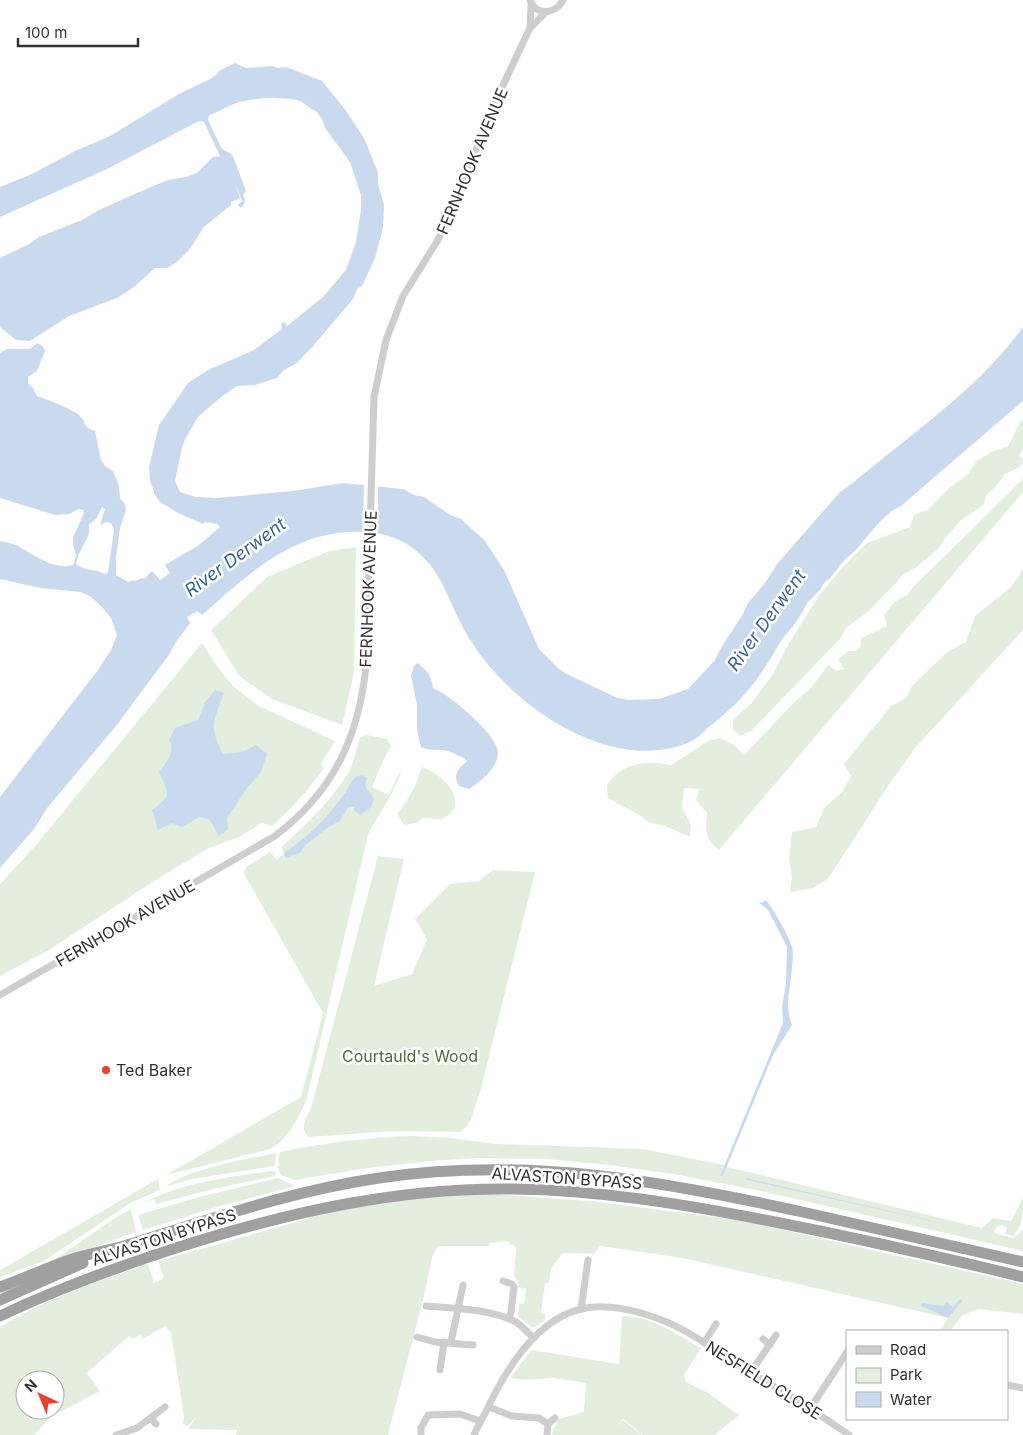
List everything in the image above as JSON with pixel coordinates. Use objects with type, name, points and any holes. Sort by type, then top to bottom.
[{"type":"highway","name":"ALVASTON BYPASS","points":[[0,1288],[78,1257],[116,1248],[242,1208],[334,1186],[423,1173],[516,1170],[596,1174],[660,1183],[730,1196],[1023,1262]]},
{"type":"highway","name":"ALVASTON BYPASS","points":[[0,1316],[33,1300],[116,1267],[201,1240],[292,1215],[382,1197],[482,1189],[539,1190],[592,1194],[700,1208],[826,1232],[1023,1277]]},
{"type":"highway","points":[[0,1300],[116,1248]]},
{"type":"street","name":"FERNHOOK AVENUE","points":[[0,996],[275,836],[289,826],[314,800],[339,764],[356,724],[366,666],[374,397],[386,340],[396,310],[447,223],[495,102],[530,28],[546,12],[556,9],[563,0]]},
{"type":"street","name":"FERNHOOK AVENUE","points":[[530,2],[530,28]]},
{"type":"street","points":[[530,2],[540,12],[546,12]]},
{"type":"street","points":[[474,1435],[514,1359],[534,1338],[551,1324],[570,1312],[581,1309],[588,1260]]},
{"type":"street","points":[[503,1281],[512,1284],[514,1287],[512,1312],[509,1319]]},
{"type":"street","points":[[440,1370],[461,1299],[463,1285]]},
{"type":"street","points":[[426,1306],[457,1308],[500,1315],[518,1323],[534,1338]]},
{"type":"street","name":"NESFIELD CLOSE","points":[[581,1309],[605,1308],[636,1312],[658,1318],[704,1343],[810,1408],[849,1435]]},
{"type":"street","points":[[704,1343],[716,1324]]},
{"type":"street","points":[[751,1372],[776,1335]]},
{"type":"street","points":[[417,1337],[435,1342],[473,1345]]},
{"type":"street","points":[[762,1339],[770,1345]]},
{"type":"street","points":[[810,1408],[846,1354]]},
{"type":"street","points":[[1008,1385],[1023,1388]]},
{"type":"street","points":[[489,1406],[512,1416],[539,1418],[548,1424]]},
{"type":"street","points":[[116,1435],[137,1428],[165,1407]]},
{"type":"street","points":[[420,1435],[428,1415],[460,1414],[480,1421]]},
{"type":"street","points":[[151,1418],[156,1424]]},
{"type":"street","points":[[547,1435],[548,1424],[555,1418]]},
{"type":"green space","points":[[1023,419],[1023,449],[1019,456],[1023,459],[1023,463],[1018,468],[1005,474],[995,488],[986,495],[984,505],[961,520],[938,549],[917,567],[902,575],[868,612],[846,628],[840,639],[751,731],[740,736],[733,730],[733,719],[751,704],[773,674],[789,643],[818,597],[842,568],[867,543],[910,527],[914,515],[929,509],[947,490],[968,474],[976,462],[991,452],[1008,446]]},
{"type":"green space","points":[[1023,479],[1023,492],[719,850],[708,838],[706,829],[707,813],[696,800],[699,789],[684,788],[682,807],[691,825],[690,837],[665,826],[648,822],[641,816],[608,798],[607,785],[613,777],[620,771],[635,764],[661,763],[671,765],[708,741],[720,738],[734,745],[744,755],[794,702],[811,688],[828,665],[837,671],[844,669],[838,659],[848,651],[856,651],[861,646],[861,638],[887,626],[884,615],[894,602],[907,595]]},
{"type":"green space","points":[[356,547],[354,673],[342,725],[272,699],[239,676],[211,630],[267,577],[329,551]]},
{"type":"green space","points":[[1023,569],[1023,630],[916,747],[888,786],[828,879],[813,888],[790,892],[792,877],[789,859],[792,832],[816,827],[824,808],[842,792],[851,776],[844,764],[891,706],[906,698],[912,686],[947,652],[966,642],[975,616],[1011,587]]},
{"type":"green space","points":[[202,643],[216,665],[233,686],[257,705],[335,741],[321,764],[324,768],[300,799],[272,826],[262,823],[239,837],[207,849],[154,881],[49,950],[0,976],[0,884],[36,845]]},
{"type":"green space","points":[[366,735],[387,739],[391,746],[372,787],[389,795],[402,767],[392,794],[368,835],[304,1105],[288,1133],[277,1145],[270,1149],[166,1175],[301,1097],[323,1013],[244,874],[246,867],[270,852],[277,860],[284,853],[281,847],[318,812],[343,781],[349,771],[360,737]],"holes":[[[362,775],[366,778],[366,788],[372,796],[354,807],[348,808],[340,821],[326,829],[305,846],[300,853],[286,858],[331,813],[352,780]]]},
{"type":"green space","points":[[423,767],[436,774],[450,787],[455,799],[455,805],[453,811],[442,819],[423,818],[417,823],[404,825],[397,814],[413,790]]},
{"type":"green space","name":"Courtauld's Wood","points":[[378,856],[404,859],[374,986],[412,974],[427,939],[415,919],[450,884],[479,881],[493,870],[535,872],[480,1092],[470,1120],[464,1129],[460,1132],[393,1131],[309,1137],[304,1130],[304,1123],[311,1108]]},
{"type":"green space","points":[[413,1136],[498,1144],[643,1149],[724,1165],[721,1176],[723,1176],[727,1167],[982,1228],[993,1218],[1011,1221],[1023,1198],[1021,1224],[1013,1236],[1005,1234],[1007,1228],[1002,1225],[998,1226],[994,1231],[995,1233],[1013,1238],[1023,1230],[1023,1251],[756,1190],[679,1175],[609,1165],[546,1159],[479,1158],[430,1161],[360,1169],[295,1180],[281,1175],[277,1166],[280,1165],[278,1161],[280,1152],[346,1141]]},
{"type":"green space","points":[[276,1153],[275,1166],[192,1179],[164,1187],[205,1169]]},
{"type":"green space","points":[[276,1172],[275,1176],[213,1189],[156,1204],[154,1199],[142,1203],[190,1185]]},
{"type":"green space","points":[[278,1178],[295,1186],[220,1206],[143,1230],[138,1215],[199,1197]]},
{"type":"green space","points":[[158,1179],[160,1190],[132,1202],[44,1261],[0,1277],[0,1270]]},
{"type":"green space","points":[[488,1194],[591,1201],[739,1220],[1023,1284],[1023,1314],[978,1309],[962,1316],[951,1330],[941,1330],[948,1318],[682,1258],[600,1246],[594,1254],[563,1253],[551,1268],[549,1283],[545,1284],[541,1313],[545,1314],[545,1320],[534,1328],[518,1316],[519,1303],[524,1304],[526,1289],[518,1287],[518,1281],[514,1276],[516,1247],[507,1241],[490,1243],[489,1246],[438,1246],[432,1257],[424,1296],[388,1435],[236,1435],[237,1430],[188,1429],[196,1417],[187,1427],[183,1423],[184,1417],[171,1333],[165,1326],[143,1339],[141,1335],[132,1339],[129,1336],[87,1373],[100,1391],[65,1410],[65,1370],[15,1370],[15,1420],[48,1420],[34,1435],[0,1435],[0,1327],[36,1307],[77,1289],[148,1264],[154,1283],[164,1278],[158,1261],[341,1209],[428,1198]]},
{"type":"green space","points":[[131,1209],[136,1232],[48,1264],[118,1216]]},
{"type":"green space","points":[[622,1316],[644,1319],[654,1323],[701,1348],[684,1375],[686,1382],[708,1393],[739,1415],[715,1435],[643,1435],[623,1419],[615,1429],[623,1420],[642,1435],[552,1435],[553,1428],[558,1424],[556,1420],[584,1412],[586,1383],[553,1378],[523,1380],[510,1378],[531,1350],[619,1364]]},
{"type":"water","name":"River Derwent","points":[[235,63],[246,68],[286,67],[322,81],[347,112],[365,140],[378,173],[378,184],[384,205],[383,228],[375,258],[362,286],[357,289],[353,299],[297,363],[284,370],[277,378],[255,385],[237,386],[198,417],[182,448],[175,481],[180,492],[196,497],[217,498],[293,491],[343,483],[403,489],[414,495],[424,497],[450,515],[461,519],[485,541],[504,570],[539,649],[565,673],[615,697],[628,700],[659,699],[688,689],[715,660],[748,603],[765,583],[778,563],[840,492],[965,391],[1005,350],[1023,327],[1023,401],[879,523],[808,602],[782,639],[765,668],[748,690],[697,738],[689,742],[668,749],[636,750],[607,745],[578,734],[550,719],[524,700],[501,679],[481,656],[466,633],[436,573],[416,550],[402,541],[387,535],[371,532],[339,533],[316,538],[295,546],[275,557],[256,569],[202,615],[197,611],[187,617],[190,623],[116,726],[48,807],[34,829],[0,868],[0,797],[98,670],[111,650],[117,635],[111,618],[102,607],[91,597],[81,592],[40,588],[0,579],[0,541],[16,545],[58,566],[73,565],[76,556],[73,537],[84,513],[83,510],[79,509],[69,514],[55,515],[0,498],[0,353],[7,349],[29,349],[38,343],[44,348],[45,351],[37,371],[28,377],[28,383],[37,396],[78,414],[87,427],[95,431],[101,460],[105,466],[113,471],[119,486],[120,498],[125,504],[126,510],[120,528],[116,557],[116,575],[128,582],[144,579],[152,571],[160,580],[170,573],[165,565],[199,545],[220,527],[217,524],[205,522],[203,524],[178,513],[160,502],[155,495],[150,480],[149,467],[159,425],[188,383],[208,370],[254,350],[282,329],[281,323],[285,322],[287,326],[323,297],[346,270],[356,242],[361,210],[361,195],[350,162],[325,128],[322,119],[316,111],[300,101],[283,98],[257,99],[231,105],[209,115],[208,120],[222,149],[233,156],[246,191],[243,195],[245,202],[241,208],[238,205],[242,201],[235,183],[240,198],[231,202],[231,205],[204,227],[189,250],[177,262],[167,268],[155,268],[134,287],[117,298],[69,316],[30,341],[16,340],[0,327],[0,258],[39,237],[82,220],[99,210],[146,189],[168,180],[197,173],[213,157],[220,156],[204,122],[199,121],[107,169],[0,217],[0,187],[32,174],[75,151],[110,136],[179,94],[212,78],[219,71]],"holes":[[[102,507],[105,509],[100,525],[107,522],[111,523],[114,530],[108,572],[105,574],[76,564],[89,534],[89,524],[96,519]]]},
{"type":"water","points":[[417,663],[428,674],[433,688],[447,696],[469,714],[493,739],[497,747],[497,760],[491,770],[483,779],[469,789],[459,786],[456,778],[457,772],[467,761],[463,757],[444,750],[421,747],[417,730],[417,705],[411,676]]},
{"type":"water","points":[[215,690],[224,693],[214,723],[215,736],[223,754],[242,752],[256,745],[267,754],[261,772],[247,788],[227,818],[228,829],[219,836],[209,819],[199,817],[182,827],[172,823],[158,830],[152,810],[163,801],[167,794],[159,772],[171,753],[169,740],[175,728],[198,720],[205,702]]},
{"type":"water","points":[[362,775],[367,778],[366,788],[374,799],[371,807],[360,815],[354,810],[354,807],[348,808],[340,821],[326,829],[305,846],[300,853],[286,858],[284,853],[322,821],[338,802],[352,780]]},
{"type":"water","points":[[766,900],[783,927],[793,949],[788,1003],[792,1025],[773,1055],[723,1176],[720,1176],[783,1023],[782,1008],[786,982],[787,947],[768,910],[758,902],[761,903]]},
{"type":"water","points":[[746,1178],[963,1228],[747,1180]]},
{"type":"water","points":[[960,1299],[963,1300],[948,1318],[921,1306],[922,1303],[943,1306],[947,1302],[953,1307]]},
{"type":"pier","points":[[364,483],[378,484],[378,535],[363,534]]},
{"type":"place","name":"Ted Baker","points":[[106,1070]]}]
